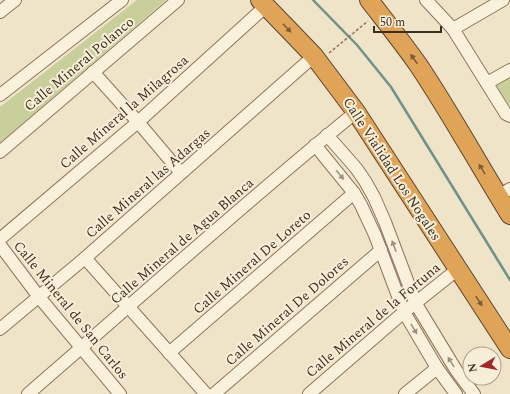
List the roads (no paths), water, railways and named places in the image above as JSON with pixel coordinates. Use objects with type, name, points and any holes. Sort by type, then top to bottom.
[{"type":"highway","name":"Calle Vialidad Los Nogales","points":[[263,3],[320,56],[510,349]]},
{"type":"highway","points":[[372,6],[405,46],[450,115],[504,193],[510,215]]},
{"type":"street","name":"Calle Mineral Polanco","points":[[0,94],[122,0]]},
{"type":"street","name":"Calle Mineral Polanco","points":[[0,152],[178,0]]},
{"type":"street","points":[[426,0],[453,29],[506,114],[510,116]]},
{"type":"street","points":[[453,29],[503,0]]},
{"type":"street","points":[[0,12],[13,1]]},
{"type":"street","name":"Calle Mineral la Milagrosa","points":[[0,239],[138,122],[263,3]]},
{"type":"street","name":"Calle Mineral las Adargas","points":[[0,329],[85,258],[181,173],[320,56]]},
{"type":"street","points":[[487,84],[510,70]]},
{"type":"street","points":[[93,72],[181,173]]},
{"type":"street","name":"Calle Mineral de Agua Blanca","points":[[28,394],[315,145],[356,112]]},
{"type":"street","points":[[327,135],[356,168],[374,197],[416,304],[456,370],[474,394]]},
{"type":"street","points":[[315,145],[354,193],[381,250],[404,312],[437,368],[456,394]]},
{"type":"street","name":"Calle Mineral De Loreto","points":[[169,353],[354,193]]},
{"type":"street","name":"Calle Mineral de San Carlos","points":[[0,245],[39,297],[120,394]]},
{"type":"street","name":"Calle Mineral De Dolores","points":[[214,394],[381,250]]},
{"type":"street","points":[[85,258],[206,394]]},
{"type":"street","name":"Calle Mineral de la Fortuna","points":[[309,394],[404,312],[416,304],[458,269]]},
{"type":"street","points":[[406,394],[437,368]]},
{"type":"waterway","points":[[313,0],[357,45],[391,87],[510,280]]}]
